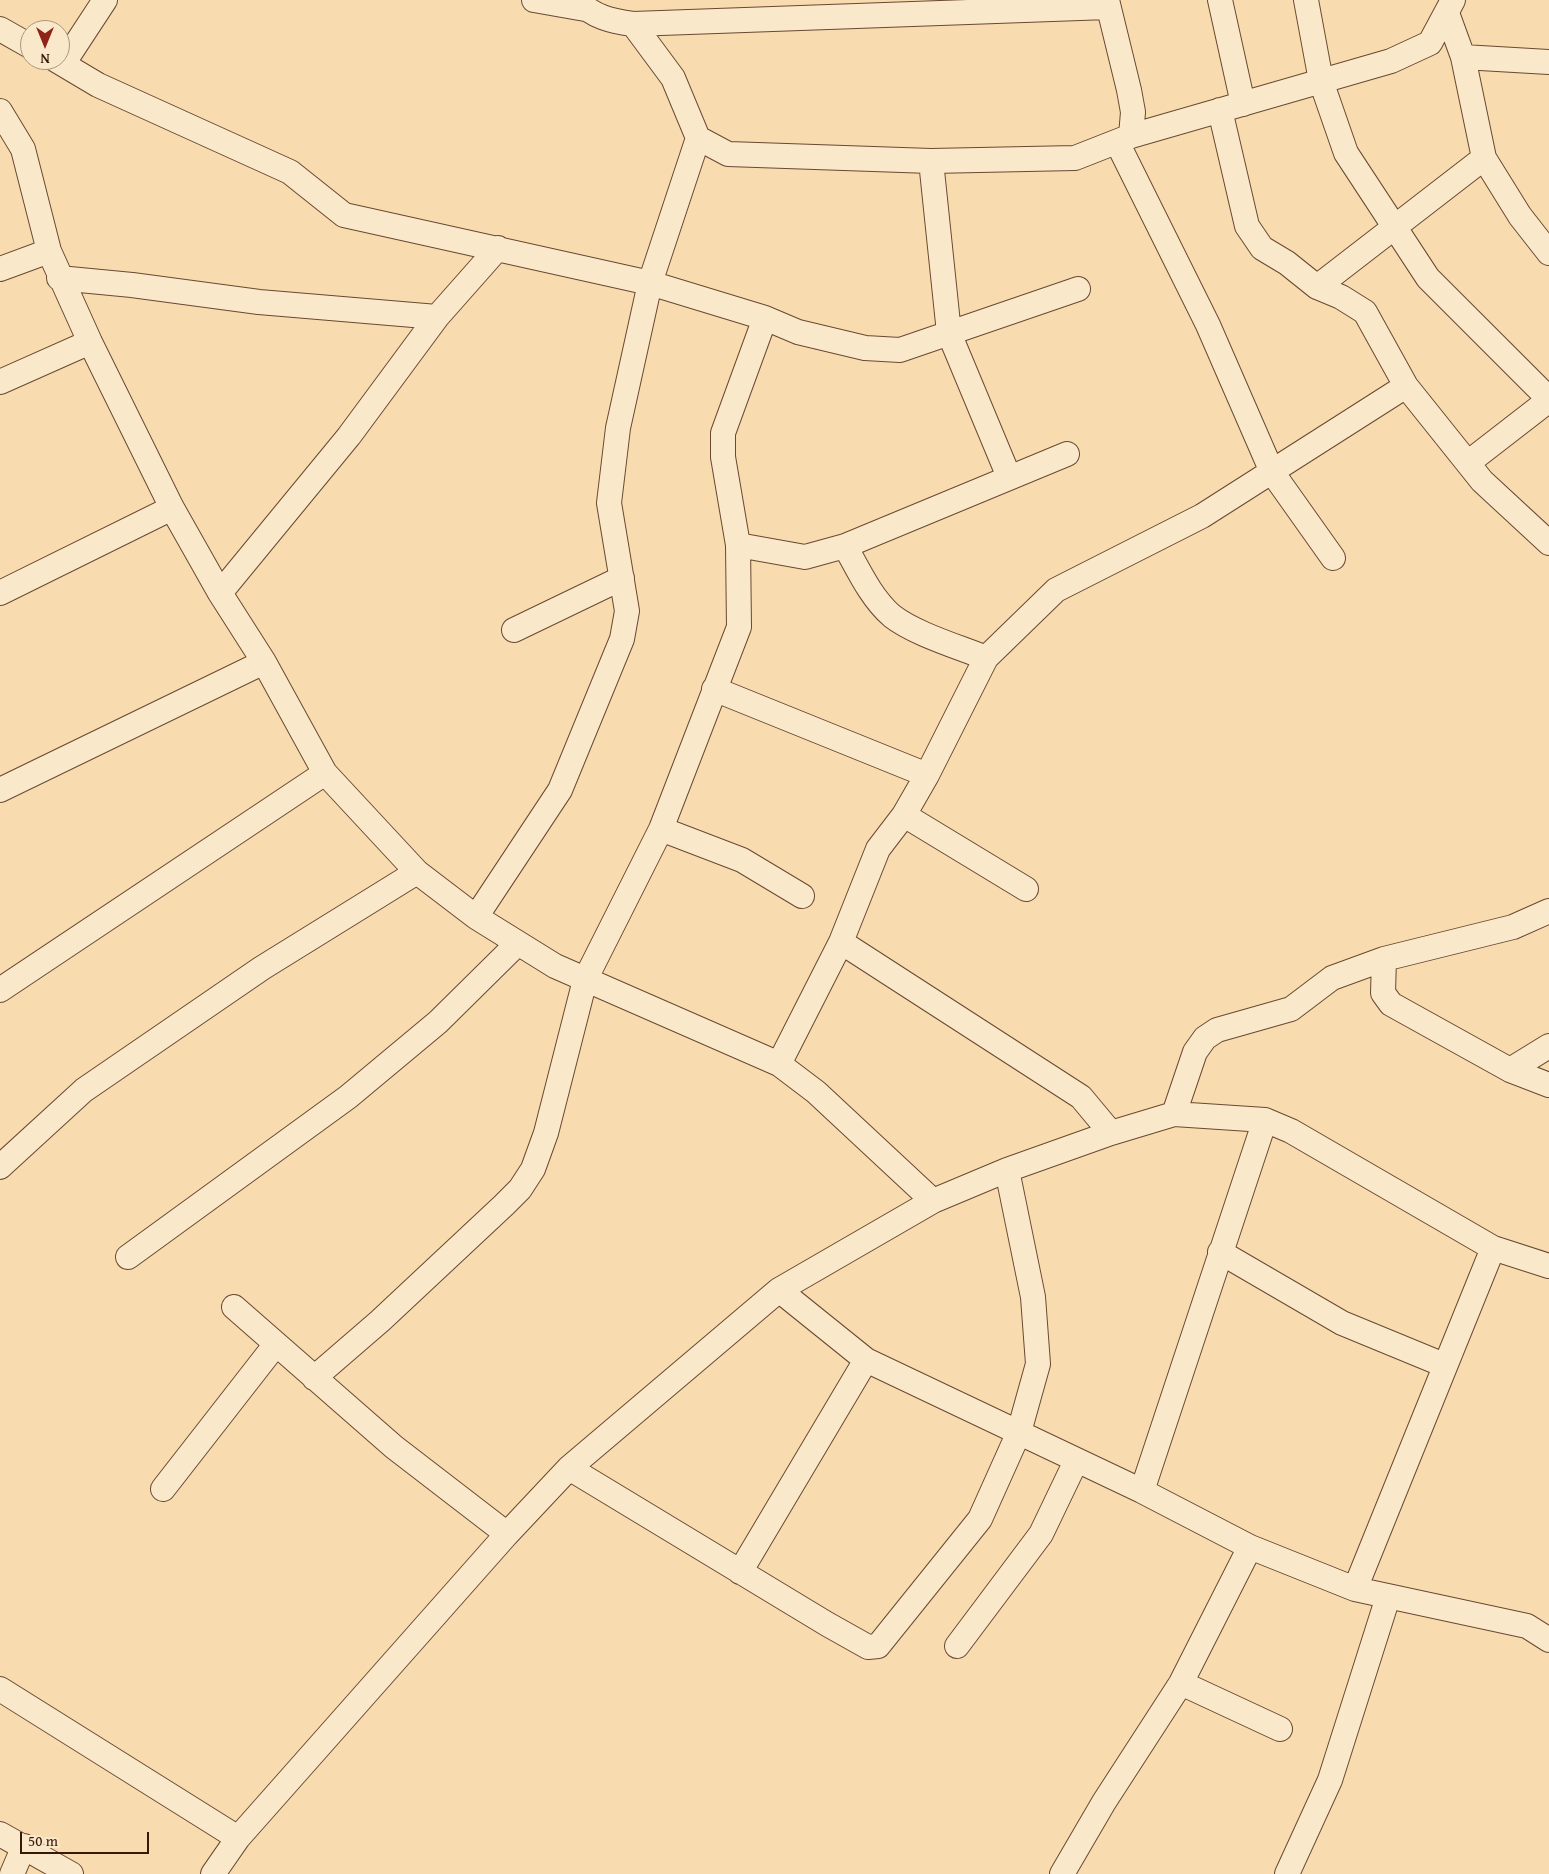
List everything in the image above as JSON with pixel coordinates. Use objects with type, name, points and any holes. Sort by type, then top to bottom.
[{"type":"street","points":[[70,47],[105,0]]},
{"type":"street","points":[[534,0],[581,4],[607,21],[633,24],[931,7],[1107,3],[1133,112],[1124,139],[1272,472],[1333,558]]},
{"type":"street","points":[[1220,0],[1243,104]]},
{"type":"street","points":[[1306,0],[1322,81],[1346,153],[1428,278],[1549,400],[1469,462]]},
{"type":"street","points":[[633,24],[673,78],[698,138],[728,154],[931,161],[1075,158],[1124,139],[1391,61],[1430,43],[1450,6]]},
{"type":"street","points":[[1450,6],[1463,57],[1484,158],[1520,216],[1549,253]]},
{"type":"street","points":[[0,29],[20,40]]},
{"type":"street","points":[[1463,57],[1549,62]]},
{"type":"street","points":[[70,68],[106,89],[290,172],[344,215],[650,283],[765,318],[798,332],[865,348],[900,350],[1078,289]]},
{"type":"street","points":[[1220,110],[1247,226],[1262,248],[1287,263],[1317,287],[1341,297],[1365,312],[1406,386],[1469,462],[1482,481],[1549,543]]},
{"type":"street","points":[[0,111],[23,149],[49,251],[59,278],[90,342],[172,508],[220,593],[264,662],[325,773],[417,872],[476,917],[555,966],[779,1064],[816,1092],[933,1201]]},
{"type":"street","points":[[476,917],[560,790],[622,639],[627,610],[609,504],[618,428],[650,283],[698,138]]},
{"type":"street","points":[[1317,287],[1484,158]]},
{"type":"street","points":[[931,161],[949,333],[1009,477]]},
{"type":"street","points":[[220,593],[349,436],[437,317],[498,248]]},
{"type":"street","points":[[0,269],[49,251]]},
{"type":"street","points":[[59,278],[132,285],[258,302],[437,317]]},
{"type":"street","points":[[314,1378],[380,1321],[504,1205],[520,1189],[534,1169],[546,1133],[585,980],[661,829],[739,627],[738,545],[723,457],[723,432],[765,318]]},
{"type":"street","points":[[0,382],[90,342]]},
{"type":"street","points":[[779,1064],[841,942],[878,849],[904,815],[927,775],[986,658],[1056,590],[1202,516],[1406,386]]},
{"type":"street","points":[[738,545],[805,557],[845,546],[1067,454]]},
{"type":"street","points":[[0,593],[172,508]]},
{"type":"street","points":[[845,546],[873,594],[892,616],[928,635],[986,658]]},
{"type":"street","points":[[514,630],[622,578]]},
{"type":"street","points":[[0,790],[264,662]]},
{"type":"street","points":[[714,690],[927,775]]},
{"type":"street","points":[[0,990],[325,773]]},
{"type":"street","points":[[904,815],[1026,889]]},
{"type":"street","points":[[661,829],[742,860],[802,896]]},
{"type":"street","points":[[0,1167],[84,1090],[262,968],[417,872]]},
{"type":"street","points":[[1174,1114],[1195,1052],[1205,1038],[1217,1030],[1291,1009],[1332,978],[1384,959],[1513,927],[1549,911]]},
{"type":"street","points":[[841,942],[1081,1097],[1111,1133]]},
{"type":"street","points":[[128,1257],[348,1097],[438,1022],[518,943]]},
{"type":"street","points":[[1384,959],[1383,993],[1391,1004],[1510,1070],[1549,1085]]},
{"type":"street","points":[[1510,1070],[1549,1046]]},
{"type":"street","points":[[213,1874],[238,1838],[507,1534],[568,1468],[779,1290],[933,1201],[1006,1170],[1111,1133],[1174,1114],[1265,1120],[1291,1131],[1493,1248],[1549,1266]]},
{"type":"street","points":[[1142,1491],[1265,1120]]},
{"type":"street","points":[[568,1468],[868,1647],[878,1646],[980,1519],[1019,1432],[1038,1364],[1033,1297],[1006,1170]]},
{"type":"street","points":[[1355,1589],[1444,1365],[1493,1248]]},
{"type":"street","points":[[1220,1252],[1342,1323],[1444,1365]]},
{"type":"street","points":[[779,1290],[866,1360],[1142,1491],[1250,1546],[1355,1589],[1527,1626],[1549,1640]]},
{"type":"street","points":[[234,1307],[394,1447],[507,1534]]},
{"type":"street","points":[[163,1490],[276,1344]]},
{"type":"street","points":[[740,1572],[866,1360]]},
{"type":"street","points":[[957,1646],[1041,1534],[1076,1461]]},
{"type":"street","points":[[1062,1874],[1104,1802],[1181,1683],[1250,1546]]},
{"type":"street","points":[[1288,1874],[1330,1780],[1388,1597]]},
{"type":"street","points":[[1181,1683],[1280,1729]]},
{"type":"street","points":[[0,1689],[238,1838]]},
{"type":"street","points":[[0,1834],[71,1874]]},
{"type":"street","points":[[12,1874],[24,1846]]}]
